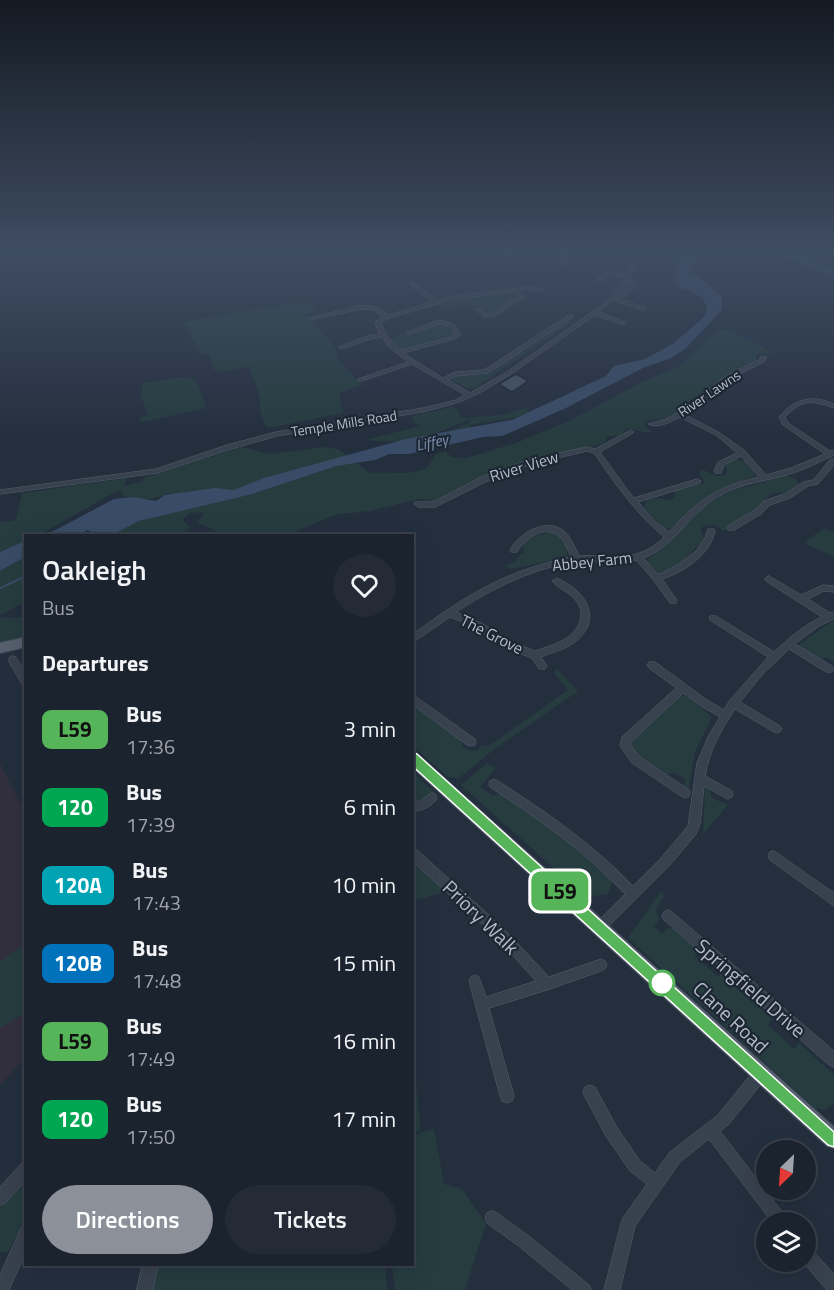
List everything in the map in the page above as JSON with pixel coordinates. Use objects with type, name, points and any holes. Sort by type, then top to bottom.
[{"type":"main road","points":[[0,648],[24,642]]},
{"type":"main road","name":"Clane Road","points":[[414,760],[833,1136]]},
{"type":"street","points":[[311,318],[324,315]]},
{"type":"street","points":[[392,315],[378,322],[384,334],[410,363],[470,396]]},
{"type":"street","name":"Temple Mills Road","points":[[0,492],[157,471],[276,434],[423,410],[470,396],[592,315]]},
{"type":"street","points":[[602,315],[623,322]]},
{"type":"street","points":[[444,380],[455,374],[486,372],[571,316]]},
{"type":"street","points":[[400,352],[453,338],[458,334],[453,326],[439,322],[409,333]]},
{"type":"street","points":[[341,347],[384,334]]},
{"type":"street","name":"River Lawns","points":[[651,424],[661,424],[679,414],[726,378],[762,361],[764,357]]},
{"type":"street","points":[[360,380],[410,363]]},
{"type":"street","points":[[731,528],[770,502],[818,480],[833,456],[785,424],[782,417],[809,399],[819,399],[834,406]]},
{"type":"street","points":[[679,414],[718,434],[742,453],[764,478]]},
{"type":"street","name":"River View","points":[[418,504],[432,505],[440,502],[482,480],[530,462],[587,449],[596,451],[630,432]]},
{"type":"street","points":[[596,451],[632,501],[653,524],[669,537]]},
{"type":"street","points":[[718,471],[720,464],[742,453]]},
{"type":"street","name":"Abbey Farm","points":[[414,639],[449,613],[502,580],[533,568],[576,559],[649,554],[700,505],[718,493],[736,485],[789,472],[833,456]]},
{"type":"street","points":[[789,472],[806,484]]},
{"type":"street","points":[[632,501],[697,481]]},
{"type":"street","points":[[514,550],[516,544],[526,536],[554,529],[563,534],[576,559]]},
{"type":"street","points":[[657,578],[681,568],[708,543],[711,531]]},
{"type":"street","points":[[638,556],[642,565],[657,578],[660,588],[673,601]]},
{"type":"street","points":[[600,927],[633,896],[692,830],[704,758],[711,739],[733,703],[775,657],[806,630],[832,616],[769,579]]},
{"type":"street","name":"The Grove","points":[[535,655],[566,644],[584,627],[585,607],[579,598],[556,582]]},
{"type":"street","points":[[803,598],[823,588],[834,589]]},
{"type":"street","name":"The Grove","points":[[449,613],[478,625],[509,645],[535,655],[542,666]]},
{"type":"street","points":[[712,618],[775,657]]},
{"type":"street","points":[[789,645],[829,669]]},
{"type":"street","points":[[13,660],[24,679]]},
{"type":"street","points":[[652,665],[725,715]]},
{"type":"street","points":[[683,687],[626,740],[625,746],[636,760],[685,793]]},
{"type":"street","points":[[414,699],[461,732],[471,742]]},
{"type":"street","points":[[733,703],[777,729]]},
{"type":"street","points":[[700,778],[728,794]]},
{"type":"street","points":[[494,784],[542,814],[582,843],[610,869],[633,896]]},
{"type":"street","points":[[414,807],[422,806],[432,798]]},
{"type":"street","name":"Priory Walk","points":[[414,856],[498,931],[547,984]]},
{"type":"street","points":[[774,856],[834,900]]},
{"type":"street","name":"Springfield Drive","points":[[668,916],[834,1060]]},
{"type":"street","points":[[482,1004],[601,965]]},
{"type":"street","points":[[476,981],[507,1096]]},
{"type":"street","points":[[612,1290],[628,1223],[675,1157],[723,1120],[761,1073]]},
{"type":"street","points":[[590,1092],[611,1131],[635,1166],[657,1183]]},
{"type":"street","points":[[711,1130],[773,1212]]},
{"type":"street","points":[[0,1198],[24,1171]]},
{"type":"street","points":[[492,1218],[584,1290]]},
{"type":"street","points":[[1,1290],[5,1266],[24,1236]]},
{"type":"street","points":[[816,1265],[834,1286]]},
{"type":"street","points":[[145,1290],[151,1266]]},
{"type":"shaded area","points":[[0,763],[24,810],[24,1059],[0,1085]]},
{"type":"green space","points":[[222,315],[308,315],[336,348],[338,360],[362,385],[339,393],[343,413],[268,428],[261,415],[259,393],[249,367],[223,372],[214,370],[209,354],[200,354],[183,322]]},
{"type":"green space","points":[[565,321],[573,321],[475,388],[467,388],[452,381],[452,378],[456,376],[488,374]]},
{"type":"green space","points":[[441,324],[449,326],[456,334],[450,338],[400,350],[390,339],[404,332],[413,337],[417,335],[416,332]]},
{"type":"green space","points":[[721,330],[728,330],[777,355],[759,353],[756,356],[757,361],[717,381],[668,417],[645,421],[644,425],[651,432],[626,429],[620,436],[608,436],[605,442],[598,445],[514,465],[463,485],[434,501],[419,499],[370,511],[338,514],[288,534],[223,534],[196,522],[205,514],[202,512],[190,513],[182,520],[191,528],[179,534],[114,534],[139,521],[176,512],[169,493],[157,498],[139,499],[121,495],[123,491],[117,491],[41,534],[24,534],[24,541],[0,552],[0,522],[16,520],[22,493],[126,478],[125,486],[140,482],[145,477],[242,447],[270,454],[324,447],[338,449],[370,473],[416,471],[428,466],[436,454],[445,451],[452,457],[466,458],[516,443],[569,421],[642,382],[682,365],[711,336]]},
{"type":"green space","points":[[183,377],[195,379],[207,408],[142,422],[139,418],[148,415],[141,396],[143,383]]},
{"type":"green space","points":[[528,407],[529,413],[450,431],[471,422],[471,419],[434,434],[395,442],[365,440],[421,426],[413,422],[412,416],[456,408],[462,418],[500,415]]},
{"type":"green space","points":[[735,459],[746,462],[756,476],[708,496],[670,529],[663,528],[644,507],[647,500],[658,498],[670,500],[675,497],[674,491],[704,483],[698,473],[703,470],[718,476],[725,475],[727,470],[725,465]]},
{"type":"green space","points":[[786,476],[796,479],[798,484],[784,493],[771,494],[754,511],[726,527],[728,529],[724,531],[714,525],[703,526],[701,531],[705,539],[678,565],[659,573],[645,561],[662,549],[700,510],[717,498],[734,490]]},
{"type":"green space","points":[[824,528],[834,532],[834,557],[804,543]]},
{"type":"green space","points":[[550,532],[562,537],[568,550],[566,558],[510,569],[505,566],[515,562],[524,553],[522,543],[528,538]]},
{"type":"green space","points":[[24,558],[24,603],[0,615],[0,571]]},
{"type":"green space","points":[[24,617],[24,637],[0,644],[0,618]]},
{"type":"green space","points":[[834,620],[834,662],[826,657],[821,660],[797,646]]},
{"type":"green space","points":[[557,669],[578,691],[492,751],[459,778],[448,777],[414,747],[414,703],[459,735],[464,748],[478,750],[482,745],[489,746],[568,690],[554,673]]},
{"type":"green space","points":[[681,695],[689,698],[712,717],[695,752],[688,792],[682,790],[686,779],[674,773],[667,774],[639,757],[630,748],[630,741],[676,697]]},
{"type":"green space","points":[[487,763],[496,768],[480,787],[493,796],[500,794],[542,819],[613,880],[608,894],[586,897],[461,785]]},
{"type":"green space","points":[[414,774],[437,794],[427,796],[420,801],[414,800]]},
{"type":"green space","points":[[705,786],[710,789],[712,798],[728,805],[703,834]]},
{"type":"green space","points":[[414,865],[435,881],[445,892],[414,901]]},
{"type":"green space","points":[[661,891],[665,895],[656,909],[659,920],[654,926],[662,934],[668,928],[677,929],[700,949],[695,956],[718,977],[722,972],[772,1018],[768,1025],[794,1049],[799,1043],[834,1075],[834,1103],[825,1110],[815,1108],[628,938]]},
{"type":"green space","points":[[24,944],[24,1014],[0,1028],[0,962]]},
{"type":"green space","points":[[414,1065],[421,1130],[414,1133]]},
{"type":"green space","points":[[434,1129],[444,1184],[462,1189],[486,1224],[465,1290],[395,1290],[392,1266],[414,1266],[414,1135]]},
{"type":"green space","points":[[24,1177],[24,1221],[8,1252],[0,1252],[0,1206]]},
{"type":"green space","points":[[157,1266],[385,1266],[387,1290],[151,1290]]},
{"type":"water","name":"Liffey","points":[[717,315],[685,349],[671,358],[643,368],[566,408],[502,436],[483,437],[409,454],[389,454],[375,460],[336,466],[252,494],[139,521],[114,534],[96,534],[87,530],[81,534],[48,534],[114,499],[133,497],[156,501],[165,495],[215,488],[234,490],[264,478],[406,439],[512,420],[606,376],[614,366],[645,359],[674,343],[704,317]]},
{"type":"water","points":[[24,541],[24,558],[0,571],[0,552]]},
{"type":"building","points":[[516,374],[528,381],[512,392],[499,384]]},
{"type":"waterway","points":[[0,588],[24,577]]},
{"type":"bus line","name":"L59","points":[[414,760],[834,1138]]}]
